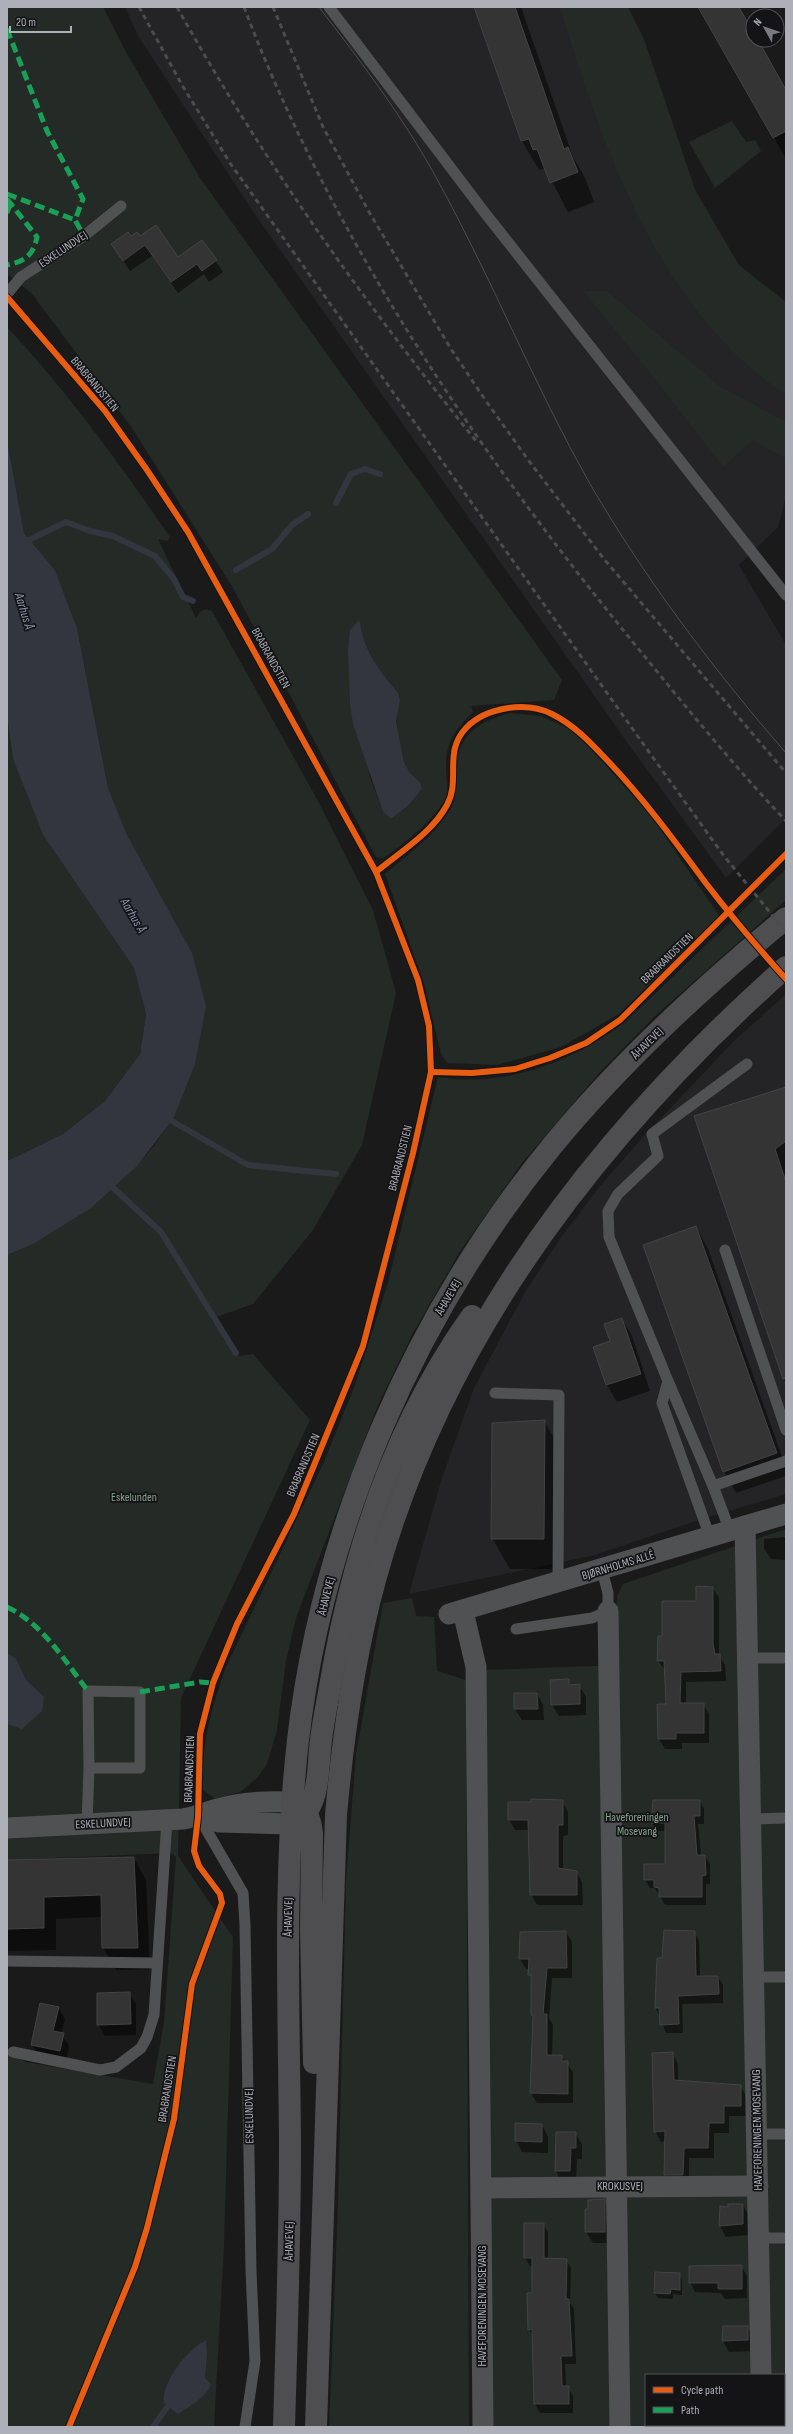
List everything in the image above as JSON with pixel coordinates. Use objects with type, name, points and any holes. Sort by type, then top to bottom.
[{"type":"main road","name":"ÅHAVEVEJ","points":[[284,2427],[289,2239],[288,1930],[296,1813],[298,1735],[317,1628],[349,1514],[392,1404],[443,1306],[472,1257],[511,1200],[552,1146],[599,1092],[694,997],[786,918]]},
{"type":"main road","points":[[322,2274],[312,2017],[312,1834],[311,1822],[296,1813],[316,1790],[321,1740],[341,1626],[355,1573],[391,1463],[414,1414],[468,1322],[500,1278],[586,1174],[676,1072],[786,967]]},
{"type":"main road","points":[[316,2427],[336,1814],[342,1742],[361,1640],[376,1579],[413,1470],[433,1423],[480,1330],[507,1284],[545,1229],[586,1174]]},
{"type":"street","name":"BJØRNHOLMS ALLÉ","points":[[456,1613],[786,1514]]},
{"type":"street","name":"HAVEFORENINGEN MOSEVANG","points":[[729,1531],[749,1658],[761,2374]]},
{"type":"street","points":[[608,1611],[620,2427]]},
{"type":"street","name":"HAVEFORENINGEN MOSEVANG","points":[[456,1613],[476,1667],[478,2059],[482,2188],[483,2427]]},
{"type":"street","name":"ESKELUNDVEJ","points":[[7,1828],[167,1820],[198,1817],[218,1809],[273,1801],[296,1813]]},
{"type":"street","name":"KROKUSVEJ","points":[[482,2188],[758,2186]]},
{"type":"lane","points":[[329,7],[485,213],[786,595]]},
{"type":"lane","name":"ESKELUNDVEJ","points":[[7,294],[21,277],[84,236],[122,206]]},
{"type":"lane","points":[[729,1531],[713,1486],[668,1382],[609,1238],[608,1211],[618,1194],[658,1156],[652,1134],[748,1064]]},
{"type":"lane","points":[[725,1250],[786,1430]]},
{"type":"lane","points":[[668,1382],[662,1402],[729,1531]]},
{"type":"lane","points":[[495,1393],[559,1394],[558,1583]]},
{"type":"lane","points":[[713,1486],[786,1461]]},
{"type":"lane","points":[[516,1628],[592,1618],[608,1611],[608,1593],[602,1570]]},
{"type":"lane","points":[[749,1658],[786,1658]]},
{"type":"lane","points":[[87,1824],[89,1768],[88,1691],[140,1692],[140,1768],[89,1768]]},
{"type":"lane","name":"ESKELUNDVEJ","points":[[198,1817],[243,1893],[246,1925],[251,2263],[255,2362],[245,2427]]},
{"type":"lane","points":[[751,1819],[786,1818]]},
{"type":"lane","points":[[13,2052],[100,2070],[116,2067],[129,2059],[144,2043],[154,2015],[167,1820]]},
{"type":"lane","points":[[7,1961],[157,1963]]},
{"type":"lane","points":[[754,1977],[786,1977]]},
{"type":"lane","points":[[757,2134],[786,2134]]},
{"type":"lane","points":[[759,2238],[786,2238]]},
{"type":"shaded area","points":[[125,7],[592,7],[738,265],[786,302],[786,495],[778,527],[739,565],[786,645],[786,818],[726,878],[629,745],[254,213],[138,36]]},
{"type":"shaded area","points":[[786,994],[786,1494],[696,1521],[595,1555],[409,1594],[441,1481],[474,1388],[524,1294],[559,1240],[600,1186],[643,1137],[734,1041]]},
{"type":"green space","points":[[7,7],[103,7],[127,54],[200,178],[562,680],[554,700],[471,706],[473,712],[461,725],[453,737],[448,750],[446,759],[447,793],[444,801],[438,810],[420,829],[383,858],[376,857],[233,588],[132,428],[32,294],[7,274]],"holes":[[[360,622],[362,633],[374,661],[399,694],[400,701],[396,721],[404,762],[410,773],[421,783],[422,789],[409,805],[391,819],[383,812],[369,774]]]},
{"type":"green space","points":[[560,7],[628,7],[644,39],[696,192],[739,265],[786,302],[786,395],[742,360],[703,318],[670,272],[641,222],[616,169],[595,115]]},
{"type":"green space","points":[[732,121],[746,142],[755,140],[761,151],[715,188],[689,142]]},
{"type":"green space","points":[[583,291],[607,291],[718,385],[786,422],[786,459],[753,440],[723,467],[652,375]]},
{"type":"green space","name":"Eskelunden","points":[[7,327],[51,377],[93,429],[170,537],[168,541],[158,539],[196,618],[200,612],[206,609],[212,611],[317,799],[373,910],[396,993],[362,1145],[313,1230],[253,1304],[211,1319],[239,1356],[253,1354],[310,1420],[181,1698],[178,1856],[233,1937],[224,2246],[214,2427],[7,2427],[7,2053],[26,2062],[153,2084],[164,2022],[176,1857],[171,1853],[7,1860],[7,1255],[59,1228],[106,1194],[146,1156],[173,1119],[128,837],[108,788],[77,628],[55,570],[24,533],[7,440]]},
{"type":"green space","points":[[510,713],[541,716],[568,728],[591,749],[652,817],[720,917],[619,1014],[561,1047],[497,1065],[447,1063],[441,1054],[424,983],[385,874],[427,838],[442,822],[451,808],[455,795],[456,762],[459,751],[470,733],[487,721]]},
{"type":"green space","points":[[7,716],[13,759],[43,835],[134,968],[146,1014],[140,1054],[105,1101],[63,1134],[7,1161]]},
{"type":"green space","points":[[786,869],[786,900],[656,1015],[600,1072],[522,1163],[459,1253],[413,1333],[378,1405],[296,1618],[286,1661],[277,1730],[267,1764],[257,1778],[240,1792],[215,1799],[203,1790],[203,1759],[208,1727],[216,1697],[226,1667],[324,1462],[355,1385],[388,1283],[438,1077],[488,1079],[512,1075],[536,1069],[560,1060],[604,1037],[624,1023]]},
{"type":"green space","name":"Haveforeningen Mosevang","points":[[786,1529],[786,2427],[492,2427],[490,2031],[485,1670],[617,1665],[617,1596],[623,1584]]},
{"type":"green space","points":[[412,1598],[416,1616],[434,1617],[437,1671],[466,1680],[469,2427],[329,2427],[338,2204],[346,1880],[356,1754],[383,1603]]},
{"type":"water","name":"Aarhus Å","points":[[7,440],[24,533],[55,570],[77,628],[108,788],[128,837],[192,953],[206,1006],[195,1064],[173,1119],[137,1166],[91,1208],[33,1244],[7,1255],[7,1161],[63,1134],[105,1101],[140,1054],[146,1014],[134,968],[43,835],[13,759],[7,716]]},
{"type":"water","points":[[358,621],[360,622],[365,643],[374,661],[399,694],[400,701],[396,721],[404,762],[410,773],[421,783],[422,789],[409,805],[391,819],[383,812],[353,724],[350,703],[348,650],[350,630]]},
{"type":"water","points":[[7,1653],[16,1659],[26,1680],[44,1697],[42,1711],[22,1729],[7,1724]]},
{"type":"water","points":[[206,2340],[207,2354],[205,2378],[211,2384],[209,2389],[202,2397],[178,2414],[164,2403],[164,2395],[167,2386],[171,2376],[184,2358],[199,2344]]},
{"type":"building","points":[[474,7],[515,7],[564,149],[568,147],[578,172],[550,183],[537,149],[533,150],[529,139],[521,141]]},
{"type":"building","points":[[698,7],[739,7],[745,18],[745,48],[762,48],[786,90],[786,131],[773,138]]},
{"type":"building","points":[[156,225],[178,257],[202,240],[217,260],[202,271],[197,264],[171,282],[145,245],[123,261],[111,244],[128,232],[131,236],[137,232],[140,236]]},
{"type":"building","points":[[786,1087],[786,1141],[775,1149],[786,1182],[786,1378],[783,1379],[694,1116]]},
{"type":"building","points":[[696,1226],[777,1453],[723,1472],[643,1245]]},
{"type":"building","points":[[622,1318],[641,1374],[606,1385],[593,1347],[610,1341],[604,1324]]},
{"type":"building","points":[[545,1420],[544,1539],[491,1539],[492,1423]]},
{"type":"building","points":[[696,1586],[713,1587],[713,1643],[715,1654],[720,1654],[721,1671],[681,1672],[680,1703],[704,1703],[704,1733],[676,1733],[676,1739],[658,1739],[657,1704],[666,1704],[664,1661],[657,1661],[658,1636],[662,1636],[662,1601],[696,1601]]},
{"type":"building","points":[[569,1679],[569,1685],[580,1684],[580,1704],[551,1705],[550,1680]]},
{"type":"building","points":[[514,1693],[537,1693],[538,1709],[514,1709]]},
{"type":"building","points":[[531,1799],[563,1800],[563,1825],[558,1825],[558,1868],[577,1871],[577,1895],[530,1895],[528,1820],[508,1820],[508,1802],[531,1802]]},
{"type":"building","points":[[653,1800],[700,1800],[700,1816],[694,1816],[697,1855],[705,1855],[706,1875],[702,1876],[702,1897],[659,1897],[659,1888],[654,1887],[654,1880],[644,1880],[644,1864],[665,1864],[665,1823],[651,1823]]},
{"type":"building","points":[[134,1857],[138,1948],[102,1948],[101,1895],[44,1897],[44,1928],[7,1929],[7,1860]]},
{"type":"building","points":[[664,1930],[695,1931],[696,1976],[718,1976],[719,1994],[678,1996],[679,2024],[660,2025],[659,2008],[655,2008],[657,1958],[662,1958]]},
{"type":"building","points":[[566,1931],[567,1968],[547,1968],[543,2014],[547,2014],[547,2055],[562,2055],[562,2061],[568,2061],[568,2094],[530,2093],[533,2016],[531,2015],[531,1975],[528,1975],[529,1959],[519,1959],[520,1932]]},
{"type":"building","points":[[130,1992],[131,2024],[97,2025],[97,1993]]},
{"type":"building","points":[[40,2003],[59,2007],[53,2031],[64,2033],[60,2051],[31,2045]]},
{"type":"building","points":[[673,2052],[674,2080],[741,2085],[741,2106],[724,2106],[724,2123],[709,2123],[708,2148],[684,2148],[683,2175],[664,2175],[665,2131],[654,2132],[652,2053]]},
{"type":"building","points":[[515,2123],[542,2124],[542,2142],[515,2141]]},
{"type":"building","points":[[556,2132],[576,2132],[576,2148],[571,2148],[570,2171],[555,2171]]},
{"type":"building","points":[[605,2199],[605,2232],[585,2232],[585,2209],[588,2209],[588,2200]]},
{"type":"building","points":[[728,2204],[743,2204],[743,2224],[719,2226],[720,2206],[728,2207]]},
{"type":"building","points":[[524,2223],[544,2223],[544,2258],[567,2259],[566,2299],[569,2299],[572,2356],[561,2356],[562,2386],[569,2386],[569,2404],[534,2404],[532,2329],[528,2330],[527,2293],[532,2293],[532,2258],[524,2258]]},
{"type":"building","points":[[742,2265],[742,2289],[718,2289],[718,2283],[689,2283],[689,2266]]},
{"type":"building","points":[[655,2272],[680,2273],[680,2290],[671,2289],[670,2294],[654,2293]]},
{"type":"building","points":[[723,2326],[748,2326],[748,2340],[722,2341]]},
{"type":"waterway","points":[[336,503],[351,474],[365,469],[380,474]]},
{"type":"waterway","points":[[236,570],[272,549],[292,525],[308,514]]},
{"type":"waterway","points":[[29,540],[66,522],[90,531],[113,536],[155,556],[174,579],[183,597],[193,601]]},
{"type":"waterway","points":[[165,1117],[248,1165],[336,1174]]},
{"type":"waterway","points":[[108,1183],[161,1232],[236,1353]]},
{"type":"waterway","points":[[153,2427],[168,2406]]},
{"type":"tram line","points":[[319,7],[351,48],[411,134],[424,156],[476,255],[550,409],[590,484],[612,520],[657,589],[682,623],[732,689],[786,753]]},
{"type":"railway","points":[[139,7],[182,85],[230,163],[724,856],[786,932]]},
{"type":"railway","points":[[177,7],[210,64],[280,176],[356,285],[435,390],[476,441]]},
{"type":"railway","points":[[244,7],[279,92],[320,176],[364,259],[412,339],[464,418],[574,569],[688,710],[786,821]]},
{"type":"railway","points":[[273,7],[323,127],[369,212],[451,349],[529,461],[604,559],[786,773]]},
{"type":"marked path","points":[[7,29],[47,131],[83,199],[75,220],[84,236]]},
{"type":"marked path","points":[[7,194],[75,220]]},
{"type":"marked path","points":[[7,199],[37,237],[33,249],[27,257],[19,262],[7,265]]},
{"type":"marked path","points":[[7,213],[10,204]]},
{"type":"marked path","points":[[7,1607],[20,1614],[42,1633],[61,1655],[88,1691]]},
{"type":"marked path","points":[[140,1692],[200,1682],[213,1683]]},
{"type":"cycle path","name":"BRABRANDSTIEN","points":[[7,297],[105,411],[147,470],[188,532],[376,872],[418,980],[429,1026],[431,1072],[413,1153],[363,1346],[294,1514],[237,1624],[213,1683],[200,1734],[198,1817],[194,1851],[199,1866],[220,1894],[222,1903],[192,1984],[174,2119],[147,2228],[135,2267],[69,2427]]},
{"type":"cycle path","points":[[376,872],[424,833],[441,815],[447,805],[453,786],[455,747],[459,737],[466,728],[484,715],[507,708],[519,707],[542,710],[560,718],[575,729],[620,774],[658,820],[725,907],[786,979]]},
{"type":"cycle path","name":"BRABRANDSTIEN","points":[[431,1072],[472,1073],[515,1069],[550,1058],[586,1043],[620,1020],[786,854]]}]
